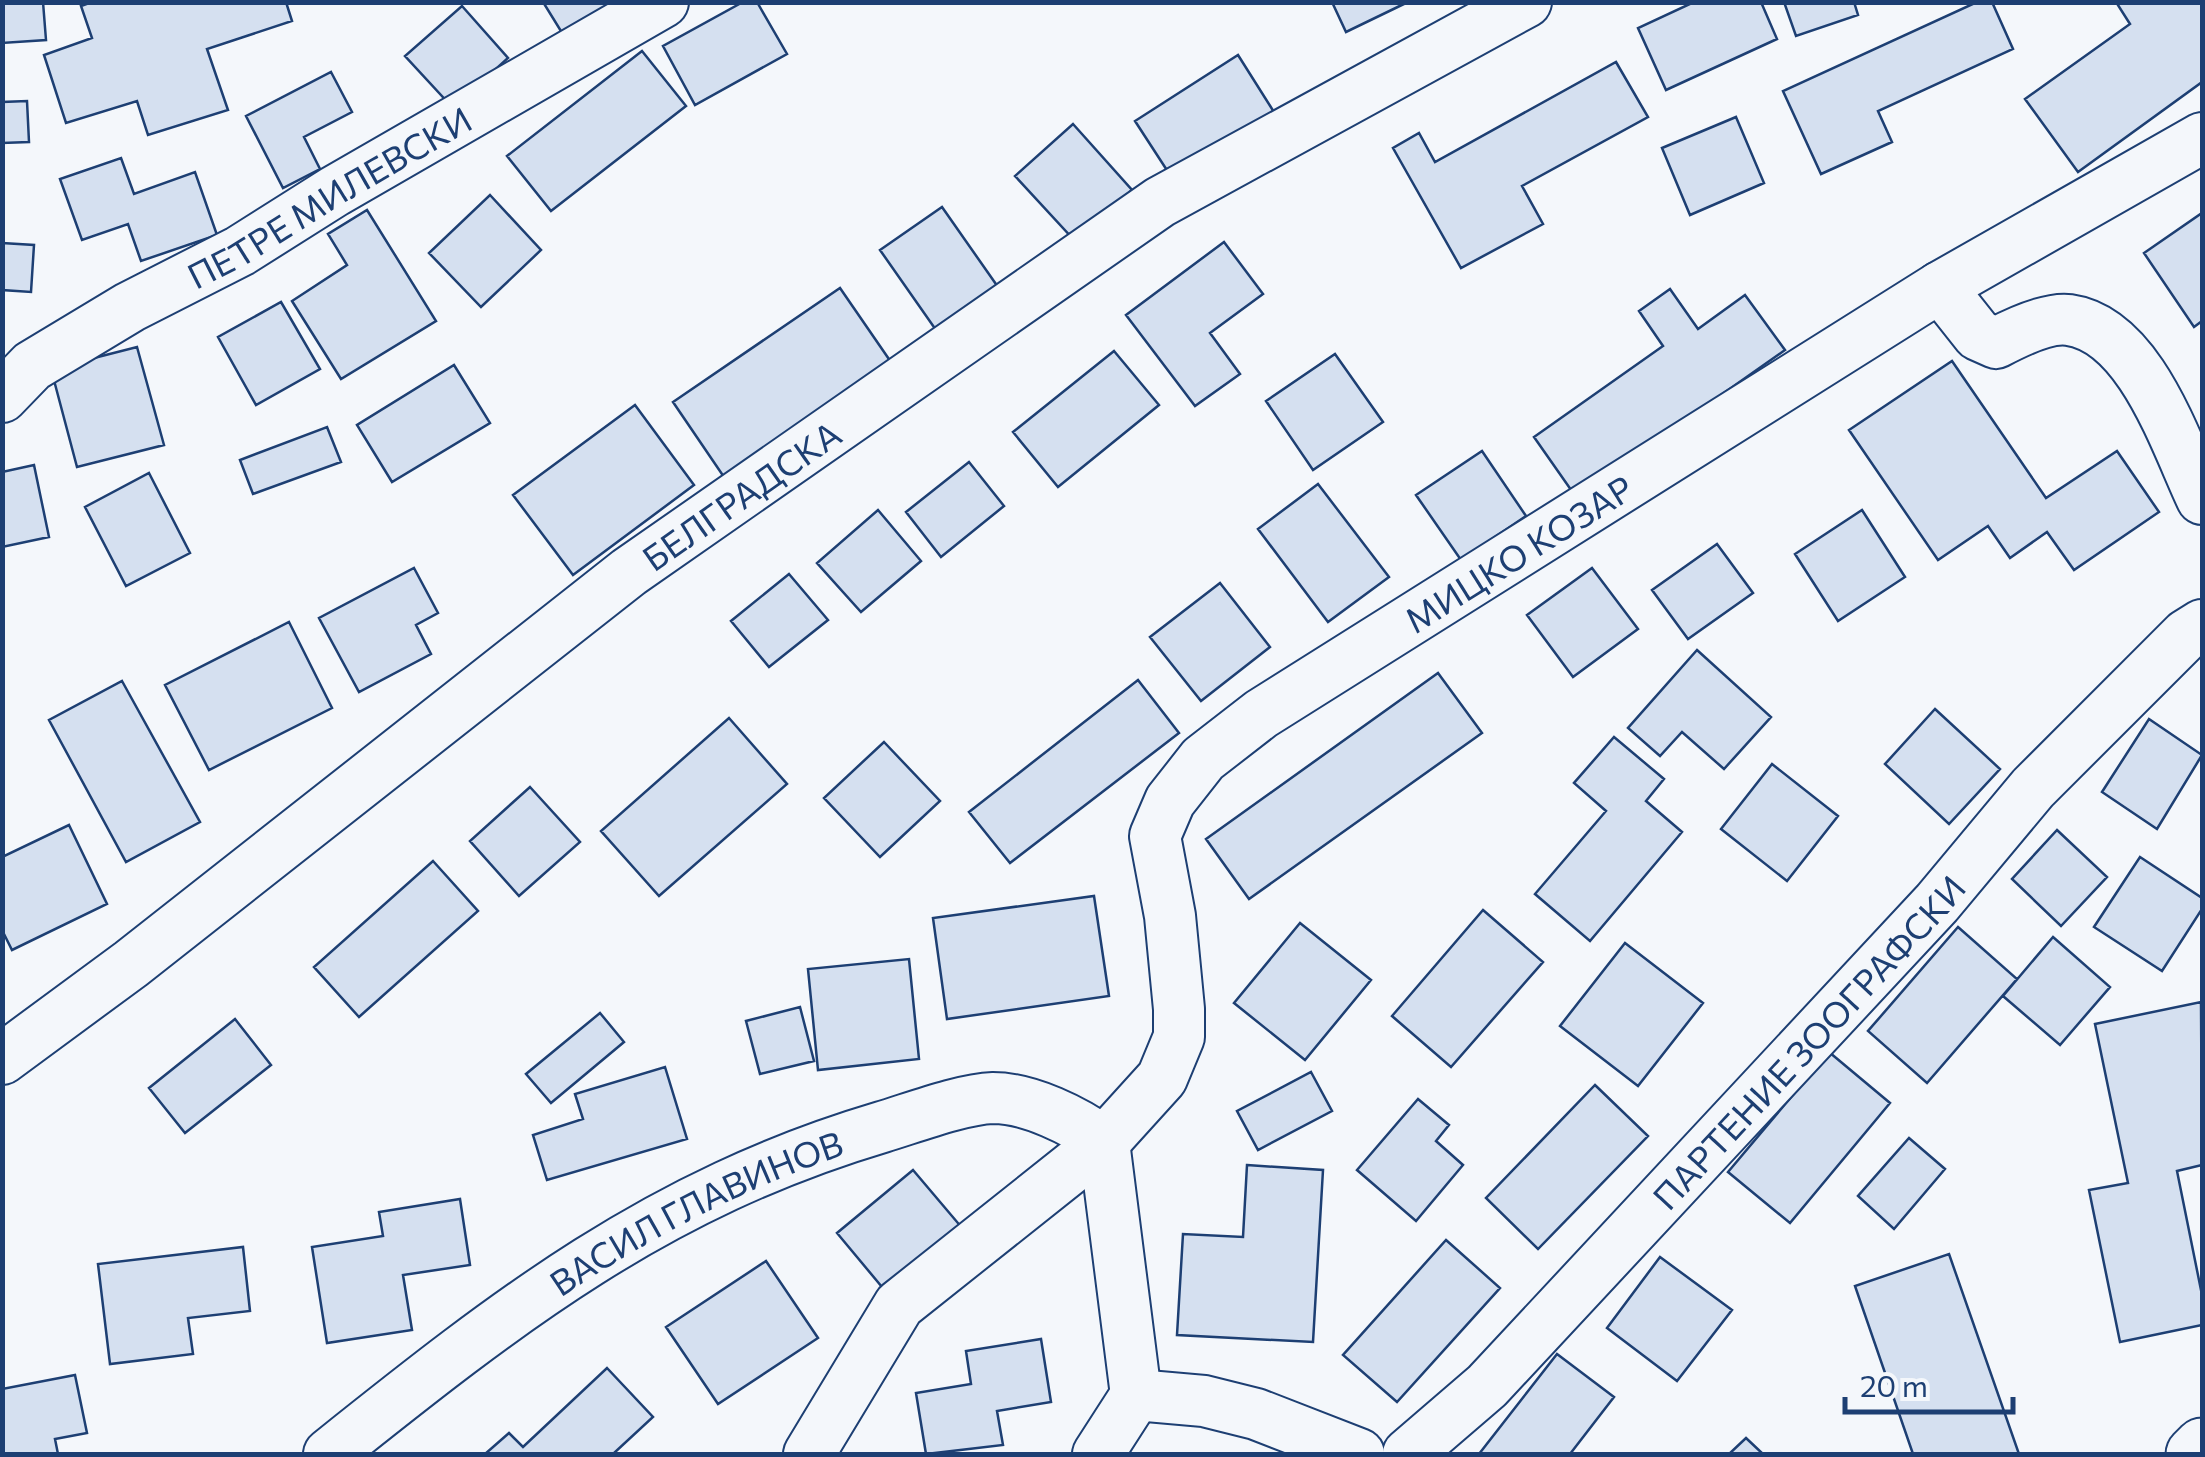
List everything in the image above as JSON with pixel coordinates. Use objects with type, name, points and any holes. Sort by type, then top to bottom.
[{"type":"main road","points":[[2194,1454],[2202,1446]]},
{"type":"street","name":"ПЕТРЕ МИЛЕВСКИ","points":[[2,397],[32,366],[130,307],[240,251],[352,181],[663,2]]},
{"type":"street","name":"БЕЛГРАДСКА","points":[[2,1059],[131,964],[630,572],[1128,224],[1160,202],[1526,2]]},
{"type":"street","name":"МИЦКО КОЗАР","points":[[809,1454],[899,1305],[1104,1142],[1162,1078],[1179,1037],[1170,916],[1156,836],[1170,801],[1203,758],[1261,714],[1940,287],[2202,138]]},
{"type":"street","points":[[1940,287],[1978,335],[1996,343],[2018,332],[2067,319],[2108,333],[2136,365],[2202,499]]},
{"type":"street","name":"ПАРТЕНИЕ ЗООГРАФСКИ","points":[[1408,1454],[1487,1386],[1937,902],[2033,788],[2186,634],[2202,626]]},
{"type":"street","name":"ВАСИЛ ГЛАВИНОВ","points":[[329,1454],[484,1330],[596,1254],[706,1192],[806,1150],[993,1098],[1073,1118],[1104,1142]]},
{"type":"street","points":[[1098,1454],[1136,1395],[1104,1142]]},
{"type":"street","points":[[1136,1395],[1204,1401],[1239,1410],[1359,1454]]},
{"type":"building","points":[[2,2],[43,2],[46,40],[2,43]]},
{"type":"building","points":[[92,2],[286,2],[292,21],[207,49],[228,110],[148,135],[137,101],[66,123],[44,55],[92,38],[81,6]]},
{"type":"building","points":[[543,2],[619,2],[564,36]]},
{"type":"building","points":[[743,2],[757,2],[787,54],[695,105],[663,46]]},
{"type":"building","points":[[1332,2],[1408,2],[1346,32]]},
{"type":"building","points":[[1694,2],[1761,2],[1777,39],[1666,90],[1638,28]]},
{"type":"building","points":[[1784,2],[1854,2],[1858,15],[1796,36]]},
{"type":"building","points":[[1977,2],[1992,2],[2013,49],[1878,111],[1892,142],[1821,174],[1783,91]]},
{"type":"building","points":[[2116,2],[2202,2],[2202,82],[2078,172],[2025,99],[2130,24]]},
{"type":"building","points":[[462,6],[508,58],[453,108],[405,56]]},
{"type":"building","points":[[642,51],[686,106],[551,211],[507,156]]},
{"type":"building","points":[[1238,55],[1274,112],[1172,178],[1135,121]]},
{"type":"building","points":[[1616,62],[1648,117],[1522,186],[1543,224],[1461,268],[1393,148],[1419,133],[1435,162]]},
{"type":"building","points":[[331,72],[352,112],[304,137],[320,169],[283,188],[246,116]]},
{"type":"building","points":[[27,101],[29,142],[2,143],[2,102]]},
{"type":"building","points":[[1736,117],[1764,183],[1690,215],[1662,148]]},
{"type":"building","points":[[1073,124],[1132,190],[1075,241],[1015,176]]},
{"type":"building","points":[[121,158],[134,194],[195,172],[217,235],[141,261],[128,224],[82,240],[60,179]]},
{"type":"building","points":[[490,195],[541,250],[481,307],[429,253]]},
{"type":"building","points":[[942,207],[998,287],[936,330],[880,250]]},
{"type":"building","points":[[367,210],[436,321],[341,379],[292,301],[347,265],[328,234]]},
{"type":"building","points":[[2202,213],[2202,321],[2194,327],[2144,253]]},
{"type":"building","points":[[1224,242],[1263,294],[1210,333],[1240,374],[1195,406],[1126,315]]},
{"type":"building","points":[[2,243],[34,245],[31,292],[2,290]]},
{"type":"building","points":[[840,288],[893,365],[726,480],[673,402]]},
{"type":"building","points":[[1670,289],[1698,329],[1745,295],[1785,350],[1576,497],[1534,437],[1663,346],[1639,311]]},
{"type":"building","points":[[281,302],[320,369],[256,405],[218,337]]},
{"type":"building","points":[[137,347],[164,445],[77,467],[51,369]]},
{"type":"building","points":[[1114,351],[1159,405],[1058,487],[1013,432]]},
{"type":"building","points":[[1335,354],[1383,422],[1313,470],[1266,401]]},
{"type":"building","points":[[1952,361],[2046,498],[2117,451],[2159,512],[2074,570],[2047,532],[2010,558],[1988,526],[1938,560],[1849,430]]},
{"type":"building","points":[[454,365],[490,423],[392,482],[357,425]]},
{"type":"building","points":[[635,405],[694,485],[573,575],[513,495]]},
{"type":"building","points":[[327,427],[341,462],[253,494],[240,460]]},
{"type":"building","points":[[1482,451],[1526,516],[1461,560],[1416,495]]},
{"type":"building","points":[[969,462],[1004,506],[941,557],[906,512]]},
{"type":"building","points":[[34,465],[49,537],[2,547],[2,472]]},
{"type":"building","points":[[149,473],[190,553],[126,586],[85,507]]},
{"type":"building","points":[[1318,484],[1389,577],[1328,622],[1258,529]]},
{"type":"building","points":[[878,510],[921,561],[861,612],[817,563]]},
{"type":"building","points":[[1862,510],[1905,577],[1838,621],[1795,554]]},
{"type":"building","points":[[1717,544],[1753,593],[1688,639],[1652,590]]},
{"type":"building","points":[[414,568],[438,613],[416,625],[431,654],[359,692],[319,618]]},
{"type":"building","points":[[1592,568],[1638,629],[1573,677],[1527,615]]},
{"type":"building","points":[[789,574],[828,620],[769,667],[731,621]]},
{"type":"building","points":[[1220,583],[1270,647],[1201,701],[1150,637]]},
{"type":"building","points":[[289,622],[332,708],[209,770],[165,685]]},
{"type":"building","points":[[1697,650],[1771,717],[1724,769],[1682,732],[1660,756],[1628,728]]},
{"type":"building","points":[[1438,673],[1482,733],[1249,899],[1206,839]]},
{"type":"building","points":[[1138,680],[1179,733],[1010,863],[969,812]]},
{"type":"building","points":[[122,681],[200,822],[126,862],[49,720]]},
{"type":"building","points":[[1935,709],[2000,769],[1949,824],[1885,764]]},
{"type":"building","points":[[729,718],[787,784],[659,896],[601,831]]},
{"type":"building","points":[[2149,719],[2202,755],[2157,829],[2102,792]]},
{"type":"building","points":[[1614,737],[1664,779],[1646,801],[1682,832],[1590,941],[1535,894],[1606,811],[1574,783]]},
{"type":"building","points":[[884,742],[940,801],[880,857],[824,798]]},
{"type":"building","points":[[1772,764],[1838,816],[1787,881],[1721,829]]},
{"type":"building","points":[[530,787],[580,842],[519,896],[470,841]]},
{"type":"building","points":[[69,825],[107,904],[12,950],[2,930],[2,857]]},
{"type":"building","points":[[2057,830],[2107,877],[2061,926],[2012,879]]},
{"type":"building","points":[[2140,857],[2202,898],[2202,909],[2162,971],[2094,927]]},
{"type":"building","points":[[433,861],[478,911],[359,1017],[314,967]]},
{"type":"building","points":[[1094,896],[1109,996],[947,1019],[933,918]]},
{"type":"building","points":[[1483,910],[1543,962],[1451,1067],[1392,1016]]},
{"type":"building","points":[[1300,923],[1371,980],[1305,1060],[1234,1003]]},
{"type":"building","points":[[1958,927],[2017,979],[1927,1083],[1868,1031]]},
{"type":"building","points":[[2053,937],[2110,987],[2060,1045],[2003,996]]},
{"type":"building","points":[[1625,943],[1703,1003],[1638,1086],[1560,1026]]},
{"type":"building","points":[[909,959],[919,1059],[818,1070],[808,969]]},
{"type":"building","points":[[2201,1002],[2202,1165],[2177,1171],[2202,1295],[2202,1325],[2120,1342],[2089,1190],[2128,1183],[2095,1024]]},
{"type":"building","points":[[800,1007],[814,1061],[760,1074],[746,1021]]},
{"type":"building","points":[[600,1013],[624,1042],[551,1103],[526,1074]]},
{"type":"building","points":[[235,1019],[271,1065],[185,1133],[149,1088]]},
{"type":"building","points":[[1829,1052],[1890,1103],[1790,1223],[1728,1172]]},
{"type":"building","points":[[665,1067],[687,1139],[547,1180],[533,1135],[583,1119],[575,1094]]},
{"type":"building","points":[[1311,1072],[1332,1111],[1258,1150],[1237,1111]]},
{"type":"building","points":[[1595,1085],[1648,1136],[1538,1249],[1486,1198]]},
{"type":"building","points":[[1418,1099],[1449,1125],[1436,1141],[1463,1165],[1416,1221],[1357,1170]]},
{"type":"building","points":[[1909,1138],[1945,1169],[1894,1229],[1858,1196]]},
{"type":"building","points":[[1247,1165],[1323,1170],[1313,1342],[1177,1335],[1183,1234],[1243,1237]]},
{"type":"building","points":[[913,1170],[963,1229],[887,1293],[837,1233]]},
{"type":"building","points":[[460,1199],[470,1265],[403,1275],[412,1330],[327,1343],[312,1247],[383,1236],[379,1212]]},
{"type":"building","points":[[1446,1240],[1500,1288],[1397,1402],[1343,1355]]},
{"type":"building","points":[[243,1247],[250,1311],[188,1318],[193,1354],[110,1364],[98,1264]]},
{"type":"building","points":[[1949,1254],[2019,1454],[1913,1454],[1855,1286]]},
{"type":"building","points":[[1660,1257],[1732,1310],[1677,1381],[1607,1328]]},
{"type":"building","points":[[766,1261],[818,1338],[718,1404],[666,1327]]},
{"type":"building","points":[[1041,1339],[1051,1402],[997,1411],[1003,1445],[926,1454],[916,1393],[971,1384],[966,1351]]},
{"type":"building","points":[[1557,1354],[1614,1397],[1570,1454],[1479,1454]]},
{"type":"building","points":[[607,1368],[653,1417],[613,1454],[485,1454],[509,1433],[523,1447]]},
{"type":"building","points":[[75,1375],[87,1433],[55,1439],[58,1454],[2,1454],[2,1389]]},
{"type":"building","points":[[1746,1438],[1763,1454],[1729,1454]]}]
